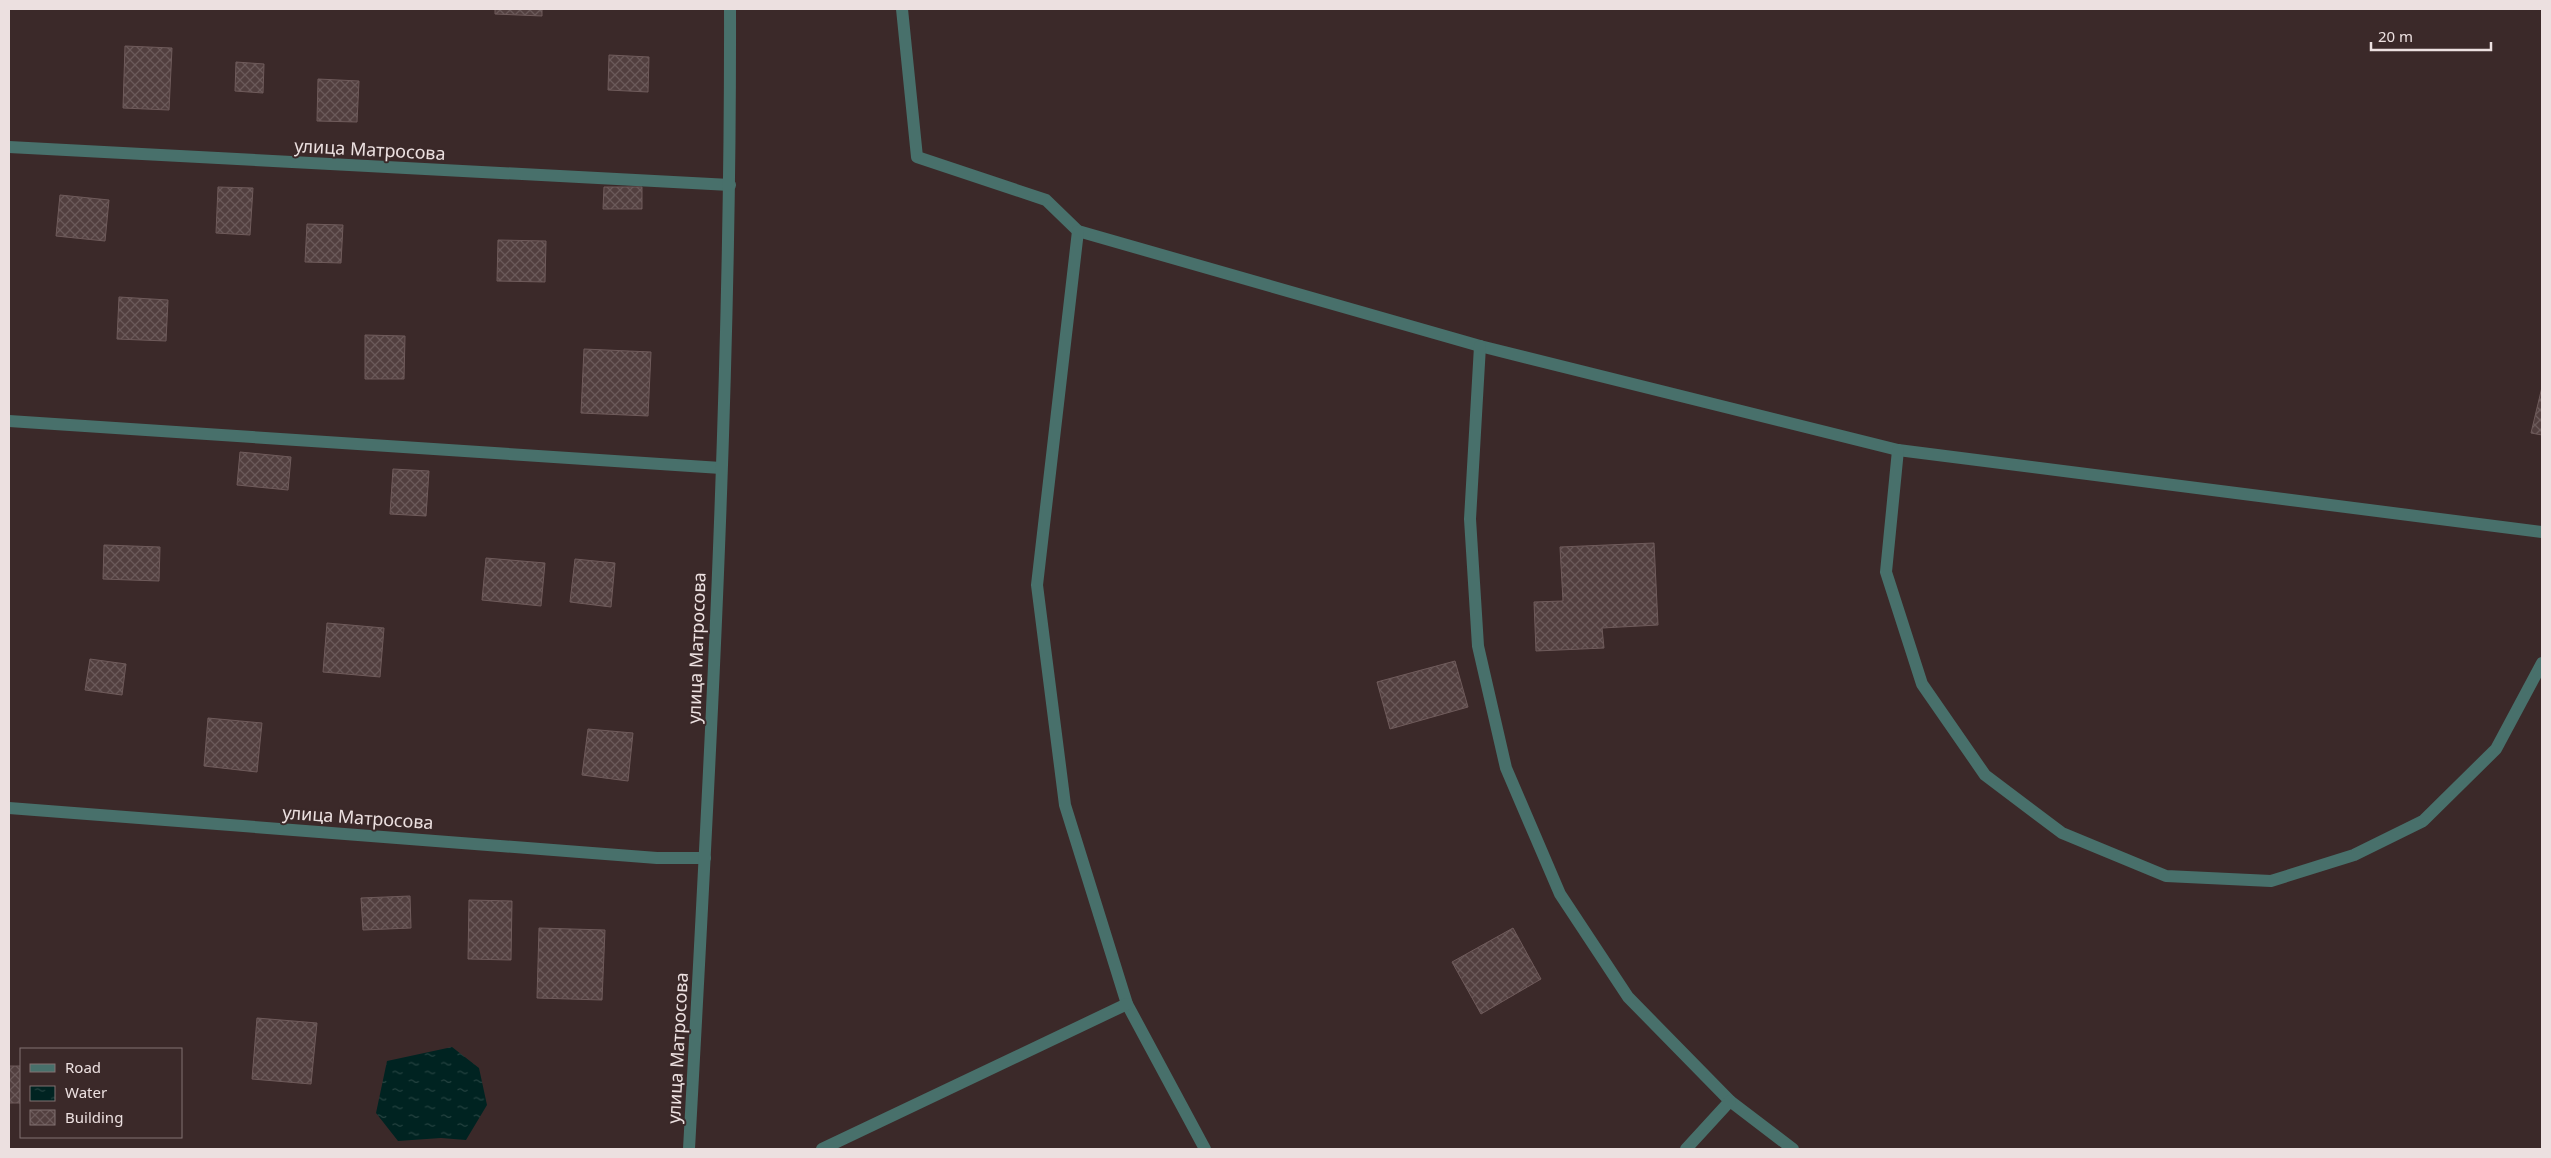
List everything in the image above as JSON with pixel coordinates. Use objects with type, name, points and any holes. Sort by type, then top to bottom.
[{"type":"street","name":"улица Матросова","points":[[689,1149],[705,858],[721,468],[730,185],[730,9]]},
{"type":"street","points":[[902,9],[917,156],[1046,200],[1078,231],[1480,346],[1898,450],[2542,532]]},
{"type":"street","name":"улица Матросова","points":[[9,148],[730,185]]},
{"type":"street","points":[[1078,231],[1037,585],[1065,805],[1127,1004],[1205,1149]]},
{"type":"street","points":[[1480,346],[1470,519],[1478,646],[1506,768],[1560,894],[1628,997],[1730,1101],[1793,1149]]},
{"type":"street","points":[[9,421],[721,468]]},
{"type":"street","points":[[1898,450],[1886,572],[1922,684],[1985,775],[2062,833],[2166,876],[2271,880],[2354,855],[2423,821],[2496,749],[2542,663]]},
{"type":"street","name":"улица Матросова","points":[[9,808],[656,858],[705,858]]},
{"type":"street","points":[[822,1149],[1127,1004]]},
{"type":"street","points":[[1686,1149],[1730,1101]]},
{"type":"water","points":[[452,1047],[479,1068],[487,1105],[466,1140],[441,1138],[398,1141],[376,1113],[387,1061]]},
{"type":"building","points":[[495,9],[542,9],[542,16],[495,14]]},
{"type":"building","points":[[125,46],[172,48],[169,110],[123,108]]},
{"type":"building","points":[[609,55],[649,57],[648,92],[608,90]]},
{"type":"building","points":[[236,62],[264,64],[263,93],[235,91]]},
{"type":"building","points":[[318,79],[359,81],[357,122],[317,121]]},
{"type":"building","points":[[218,187],[253,188],[250,235],[216,233]]},
{"type":"building","points":[[604,187],[642,187],[642,209],[603,209]]},
{"type":"building","points":[[60,195],[109,200],[105,241],[56,236]]},
{"type":"building","points":[[307,224],[343,225],[341,263],[305,262]]},
{"type":"building","points":[[498,240],[546,241],[545,282],[497,281]]},
{"type":"building","points":[[119,297],[168,300],[166,341],[117,339]]},
{"type":"building","points":[[365,335],[405,336],[404,379],[365,379]]},
{"type":"building","points":[[584,349],[651,352],[648,416],[581,413]]},
{"type":"building","points":[[2542,387],[2542,435],[2531,433]]},
{"type":"building","points":[[240,452],[291,457],[288,490],[237,485]]},
{"type":"building","points":[[393,469],[429,471],[426,516],[390,514]]},
{"type":"building","points":[[1654,543],[1658,625],[1602,628],[1604,648],[1536,651],[1534,602],[1563,601],[1560,547]]},
{"type":"building","points":[[104,545],[160,547],[159,581],[103,579]]},
{"type":"building","points":[[486,558],[545,563],[541,606],[482,600]]},
{"type":"building","points":[[575,559],[615,563],[611,607],[570,602]]},
{"type":"building","points":[[327,623],[384,628],[380,677],[323,672]]},
{"type":"building","points":[[90,659],[126,664],[122,695],[85,690]]},
{"type":"building","points":[[1455,661],[1468,707],[1390,729],[1377,682]]},
{"type":"building","points":[[208,718],[262,723],[257,772],[204,766]]},
{"type":"building","points":[[588,729],[633,733],[628,781],[582,775]]},
{"type":"building","points":[[410,896],[411,928],[363,930],[361,898]]},
{"type":"building","points":[[469,900],[512,901],[511,960],[468,959]]},
{"type":"building","points":[[539,928],[605,930],[602,1000],[537,998]]},
{"type":"building","points":[[1513,928],[1541,979],[1481,1014],[1452,962]]},
{"type":"building","points":[[257,1018],[317,1023],[311,1084],[252,1079]]},
{"type":"building","points":[[9,1066],[20,1066],[20,1103],[9,1103]]}]
